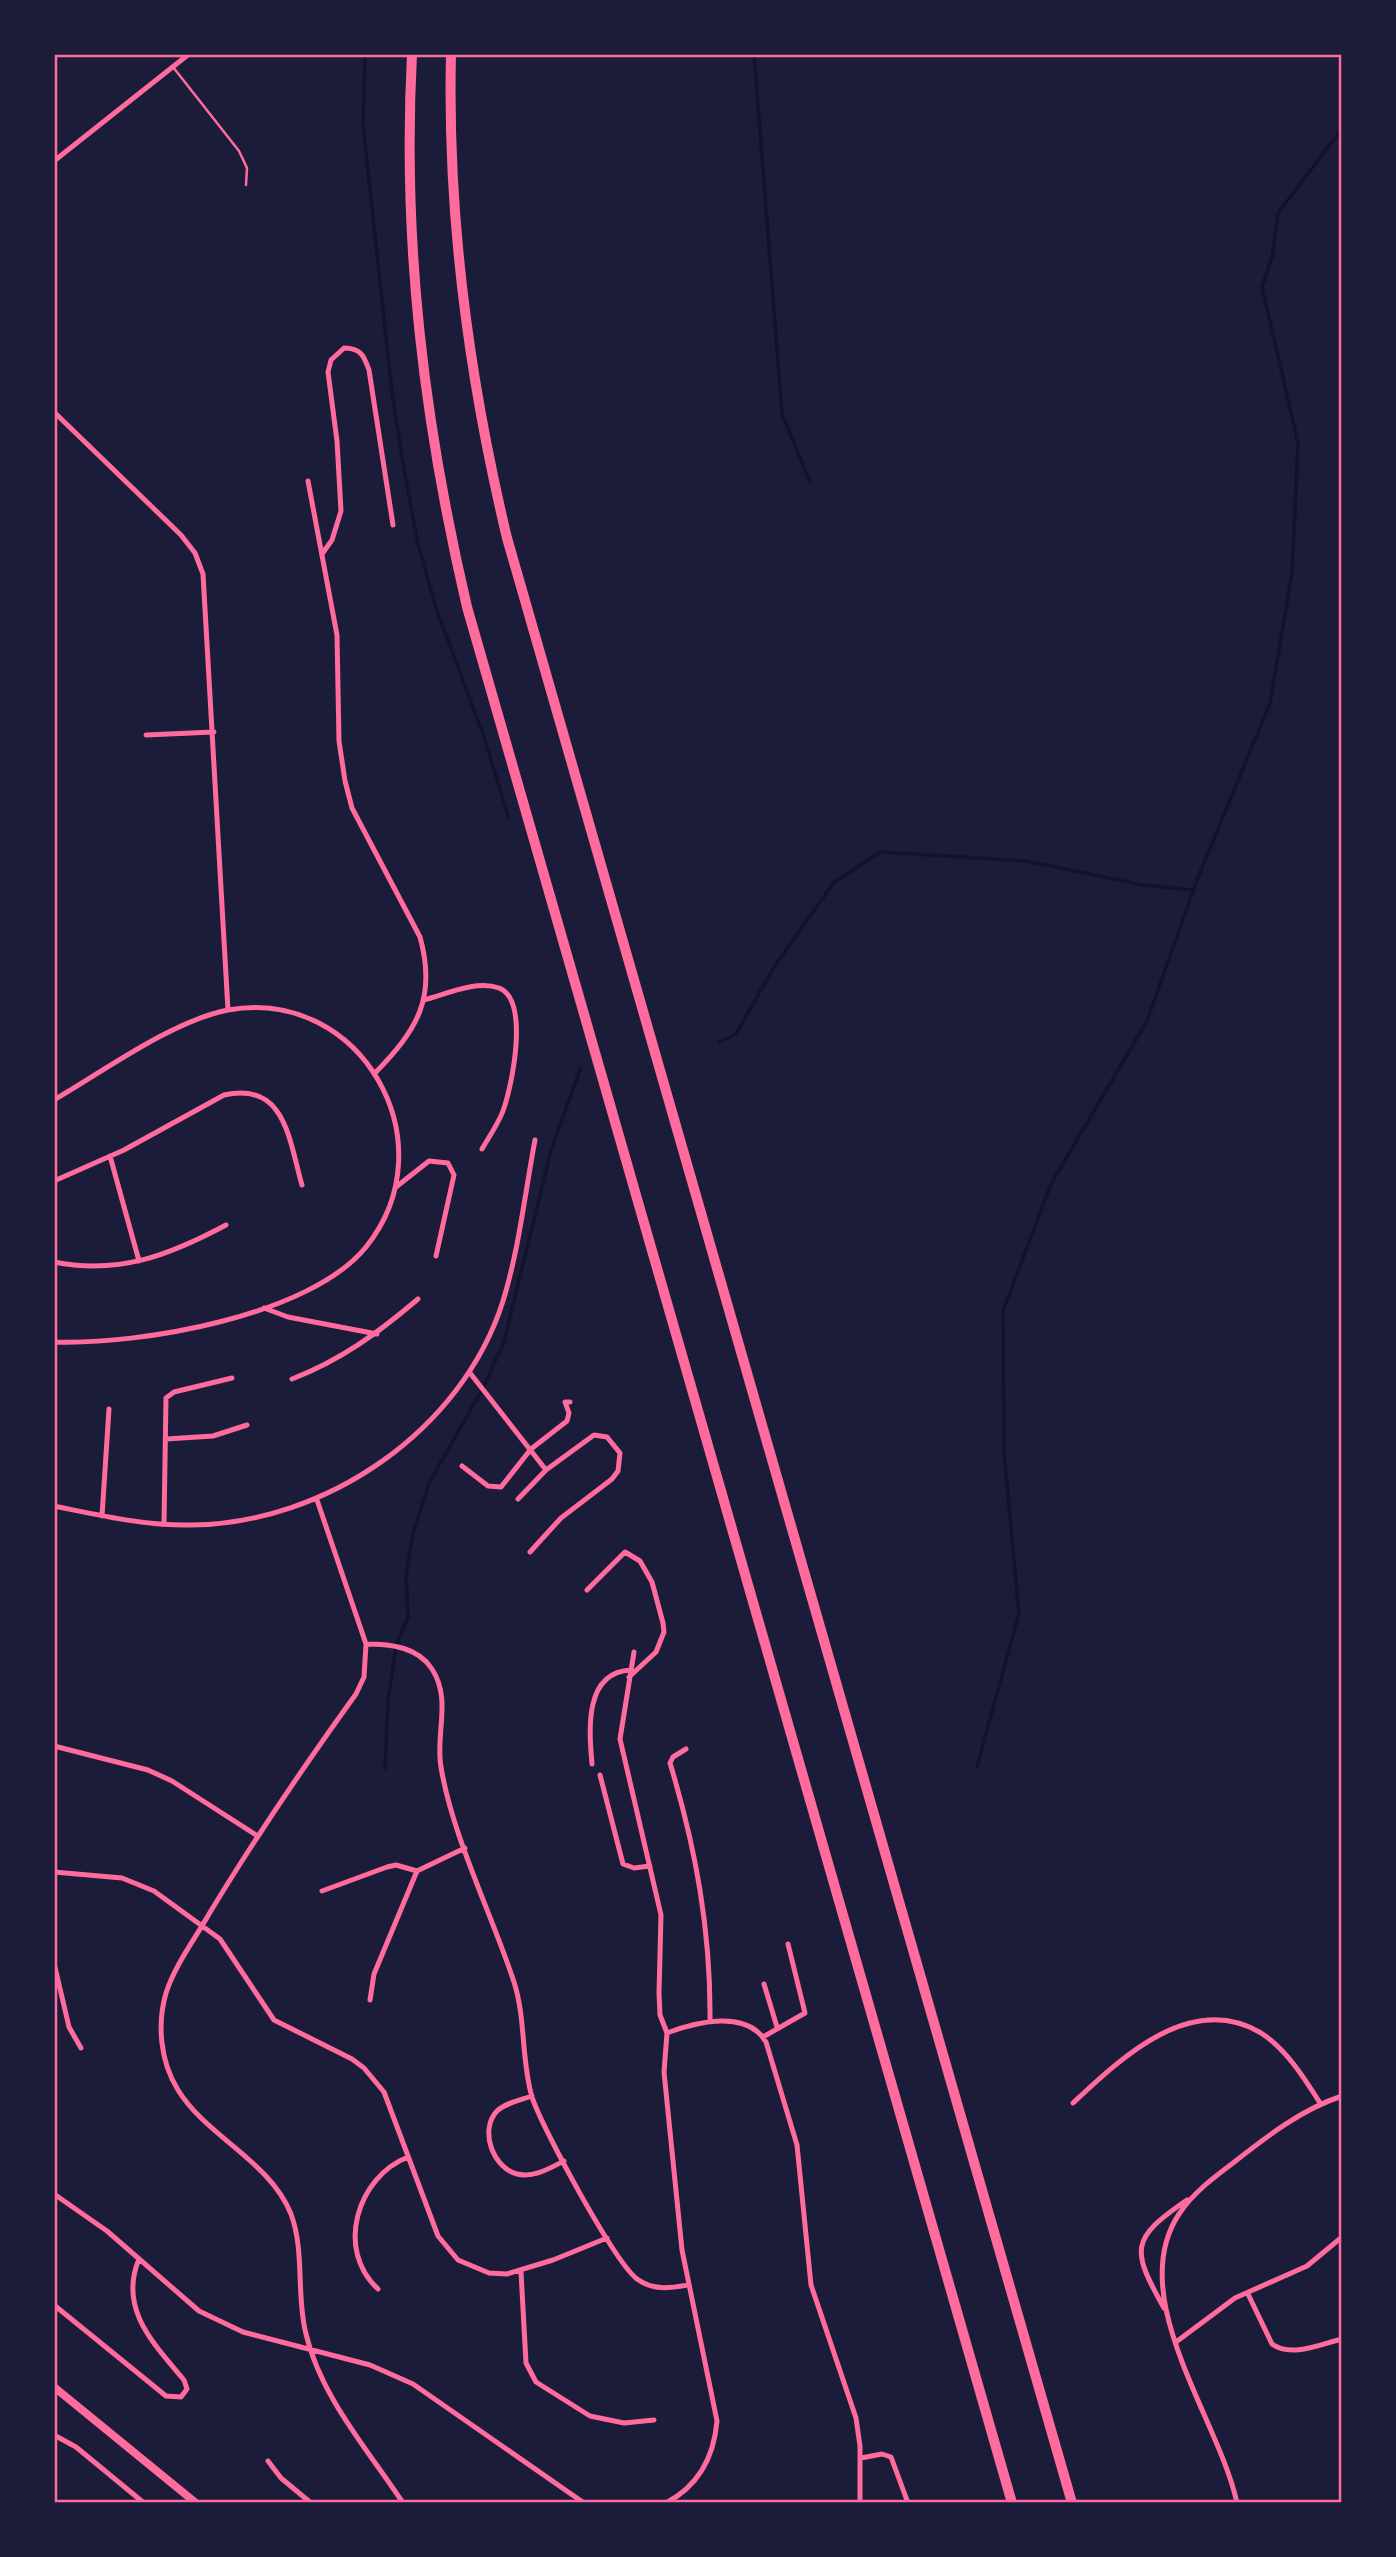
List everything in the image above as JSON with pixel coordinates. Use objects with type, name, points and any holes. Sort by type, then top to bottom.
[{"type":"highway","points":[[412,54],[407,180],[422,370],[440,487],[467,607],[1012,2503]]},
{"type":"highway","points":[[451,54],[451,156],[462,297],[486,447],[507,538],[1072,2503]]},
{"type":"main road","points":[[54,2387],[196,2503]]},
{"type":"street","points":[[54,161],[188,54]]},
{"type":"street","points":[[322,554],[337,528],[341,511],[336,428],[328,372],[331,360],[344,348],[358,350],[364,355],[369,370],[393,525]]},
{"type":"street","points":[[54,412],[155,509],[195,553],[203,573],[228,1010]]},
{"type":"street","points":[[307,481],[337,635],[340,741],[345,781],[352,808],[419,937],[426,960],[424,1000],[408,1037],[375,1073]]},
{"type":"street","points":[[146,735],[214,732]]},
{"type":"street","points":[[424,1000],[488,986],[508,993],[513,1002],[515,1046],[509,1094],[502,1115],[482,1149]]},
{"type":"street","points":[[54,1100],[186,1023],[228,1010],[277,1009],[300,1016],[343,1038],[375,1073],[396,1124],[399,1146],[396,1187],[380,1227],[349,1266],[321,1285],[264,1308],[210,1324],[144,1336],[54,1342]]},
{"type":"street","points":[[54,1181],[110,1156],[224,1096],[240,1091],[255,1093],[269,1100],[279,1111],[302,1185]]},
{"type":"street","points":[[54,1506],[102,1516],[192,1525],[272,1514],[317,1500],[362,1475],[432,1418],[470,1373],[503,1302],[535,1140]]},
{"type":"street","points":[[110,1156],[139,1261]]},
{"type":"street","points":[[396,1187],[429,1161],[448,1163],[454,1175],[436,1256]]},
{"type":"street","points":[[54,1262],[99,1267],[139,1261],[180,1250],[226,1225]]},
{"type":"street","points":[[292,1379],[325,1366],[377,1334],[418,1299]]},
{"type":"street","points":[[264,1308],[288,1317],[377,1334]]},
{"type":"street","points":[[470,1373],[546,1470]]},
{"type":"street","points":[[164,1524],[164,1406],[169,1395],[232,1378]]},
{"type":"street","points":[[462,1466],[488,1486],[501,1487],[531,1449],[566,1421],[569,1413],[565,1402],[570,1402]]},
{"type":"street","points":[[102,1516],[109,1409]]},
{"type":"street","points":[[166,1439],[213,1436],[247,1425]]},
{"type":"street","points":[[518,1499],[546,1470],[594,1435],[607,1437],[620,1453],[618,1471],[612,1479],[561,1518],[530,1552]]},
{"type":"street","points":[[317,1500],[366,1644],[364,1677],[356,1694],[256,1835],[203,1925],[167,1992],[161,2027],[163,2049],[177,2088],[190,2105],[271,2183],[283,2199],[295,2231],[306,2334],[311,2351],[331,2397],[403,2503]]},
{"type":"street","points":[[587,1590],[625,1552],[640,1560],[652,1582],[664,1632],[656,1652],[629,1677]]},
{"type":"street","points":[[366,1644],[409,1650],[420,1656],[438,1678],[443,1710],[439,1747],[441,1766],[466,1848],[515,1986],[532,2096],[564,2161],[624,2266],[637,2279],[661,2288],[688,2285]]},
{"type":"street","points":[[634,1652],[620,1739],[661,1915],[660,2015],[667,2033],[664,2072],[688,2285],[717,2421],[713,2446],[704,2469],[677,2500],[666,2503]]},
{"type":"street","points":[[592,1764],[589,1729],[598,1688],[613,1673],[631,1670]]},
{"type":"street","points":[[54,1746],[148,1770],[256,1835]]},
{"type":"street","points":[[686,1749],[673,1757],[670,1763],[689,1827],[705,1912],[710,2022]]},
{"type":"street","points":[[600,1775],[623,1864],[634,1868],[650,1866]]},
{"type":"street","points":[[322,1891],[387,1867],[396,1866],[417,1871],[466,1848]]},
{"type":"street","points":[[54,1871],[138,1882],[203,1925],[229,1949],[274,2021],[352,2059],[375,2078],[391,2109],[438,2235],[458,2260],[489,2273],[521,2272],[607,2238]]},
{"type":"street","points":[[370,2000],[374,1974],[417,1871]]},
{"type":"street","points":[[763,2037],[777,2026],[805,2013],[788,1944]]},
{"type":"street","points":[[54,1963],[69,2027],[81,2048]]},
{"type":"street","points":[[764,1984],[777,2026]]},
{"type":"street","points":[[1073,2103],[1121,2058],[1156,2035],[1192,2023],[1220,2020],[1241,2024],[1262,2034],[1290,2062],[1320,2103]]},
{"type":"street","points":[[667,2033],[710,2022],[734,2021],[746,2025],[763,2037],[797,2144],[811,2285],[856,2418],[861,2459],[860,2503]]},
{"type":"street","points":[[532,2096],[506,2105],[491,2120],[488,2133],[496,2158],[504,2169],[526,2175],[564,2161]]},
{"type":"street","points":[[1167,2314],[1144,2271],[1142,2248],[1150,2226],[1250,2150],[1320,2103],[1342,2096]]},
{"type":"street","points":[[378,2288],[363,2271],[356,2234],[358,2214],[371,2182],[392,2163],[408,2157]]},
{"type":"street","points":[[54,2194],[107,2231],[199,2311],[219,2323],[311,2351],[370,2365],[413,2384],[584,2503]]},
{"type":"street","points":[[1192,2196],[1177,2217],[1163,2256],[1162,2290],[1176,2342],[1221,2449],[1237,2503]]},
{"type":"street","points":[[1176,2342],[1219,2308],[1307,2266],[1342,2237]]},
{"type":"street","points":[[54,2305],[166,2396],[181,2397],[187,2389],[184,2379],[150,2338],[136,2315],[131,2287],[139,2259]]},
{"type":"street","points":[[521,2272],[526,2363],[536,2382],[571,2406],[597,2418],[624,2423],[654,2420]]},
{"type":"street","points":[[1248,2294],[1272,2344],[1278,2349],[1291,2351],[1342,2339]]},
{"type":"street","points":[[54,2435],[76,2447],[144,2503]]},
{"type":"street","points":[[861,2459],[882,2454],[891,2457],[908,2503]]},
{"type":"street","points":[[268,2461],[288,2484],[311,2503]]},
{"type":"lane","points":[[173,66],[239,150],[247,168],[246,185]]},
{"type":"waterway","points":[[365,54],[363,124],[392,393],[405,475],[418,544],[436,608],[484,737],[508,816]]},
{"type":"waterway","points":[[754,54],[782,414],[810,482]]},
{"type":"waterway","points":[[977,1766],[1019,1614],[1004,1451],[1003,1311],[1051,1184],[1147,1021],[1197,880],[1270,703],[1292,573],[1298,443],[1262,287],[1272,257],[1278,213],[1338,134],[1342,124]]},
{"type":"waterway","points":[[719,1042],[736,1034],[774,967],[834,882],[881,852],[1027,861],[1142,885],[1194,890]]},
{"type":"waterway","points":[[385,1768],[388,1701],[396,1646],[408,1617],[406,1575],[413,1534],[429,1483],[483,1388],[504,1342],[551,1150],[581,1067]]}]
